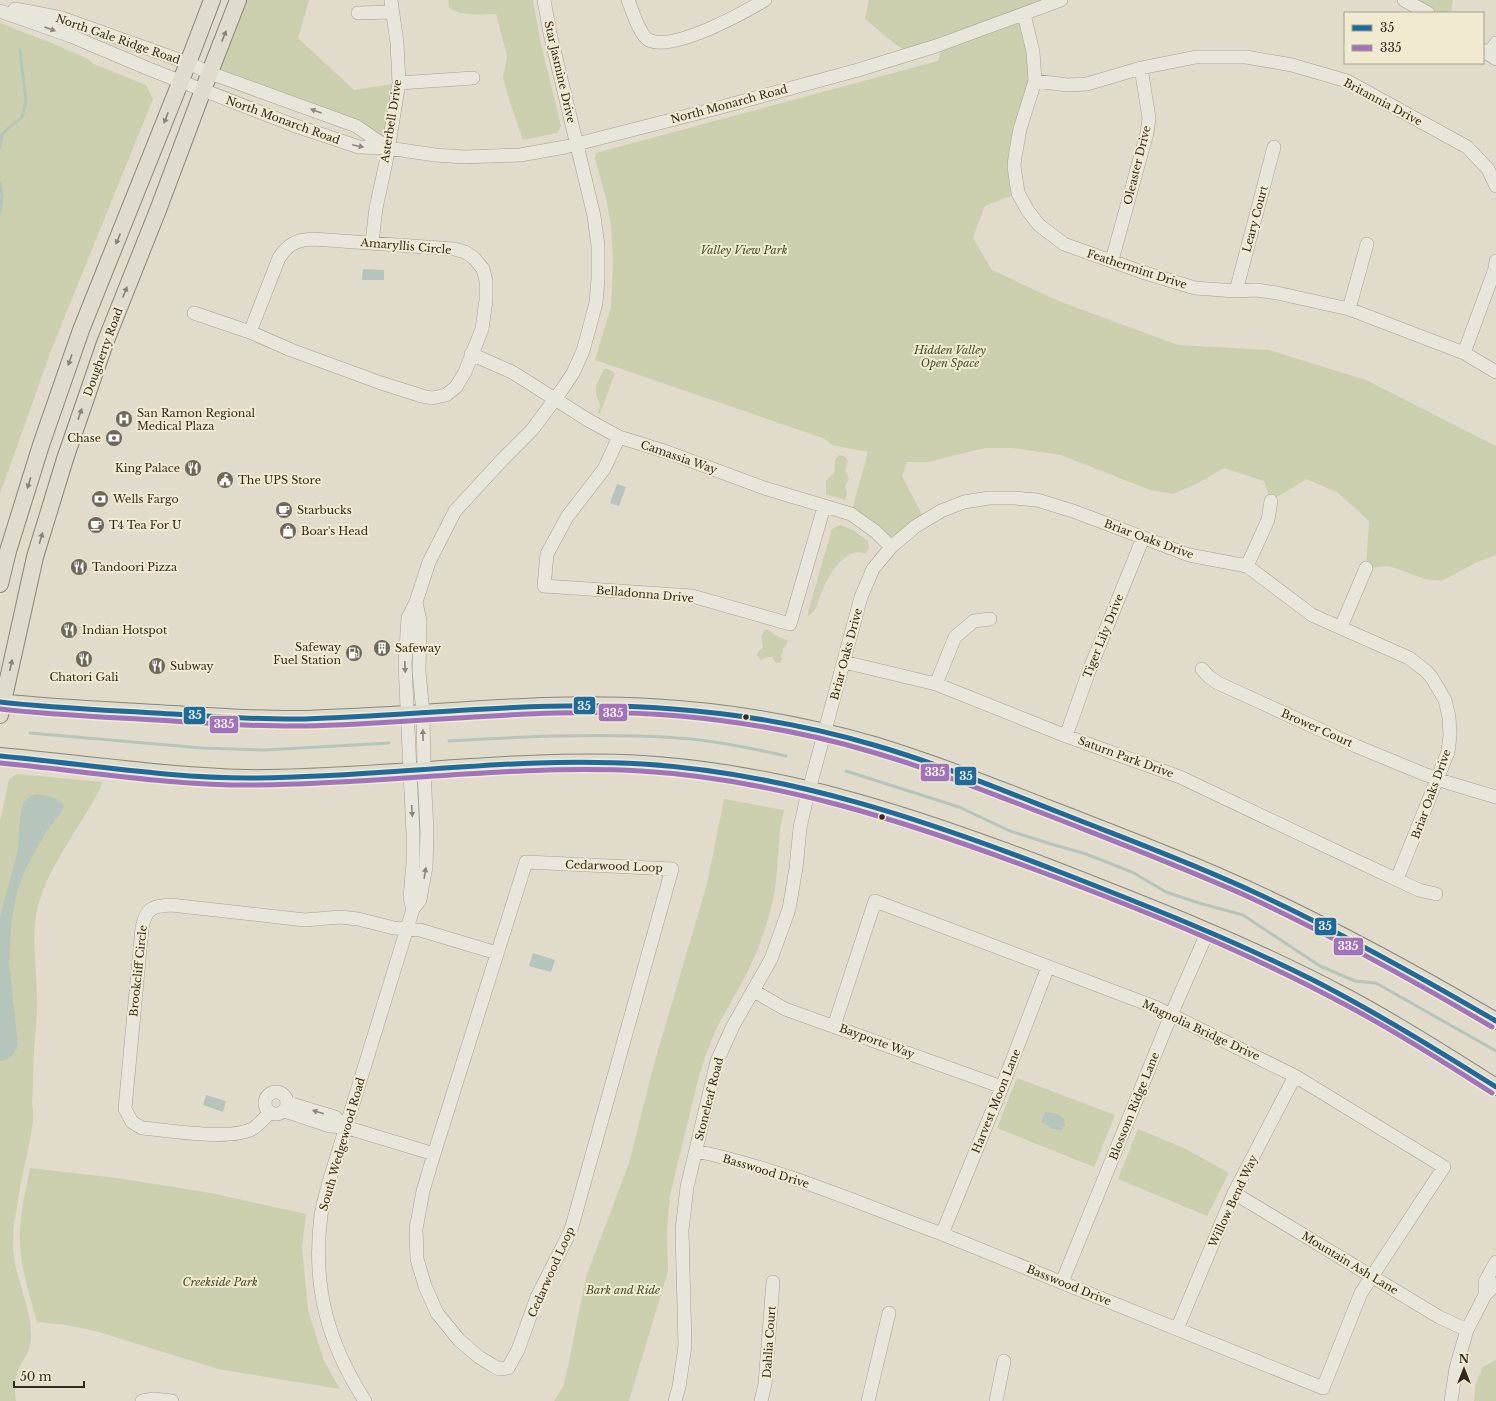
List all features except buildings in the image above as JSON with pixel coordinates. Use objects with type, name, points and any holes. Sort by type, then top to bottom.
[{"type":"main road","points":[[0,584],[8,551],[38,453],[81,330],[212,0]]},
{"type":"main road","name":"Dougherty Road","points":[[1,707],[35,557],[65,459],[105,343],[158,210],[238,0]]},
{"type":"main road","points":[[1,707],[234,718],[304,719],[416,714],[530,706],[648,707],[703,711],[764,720],[872,745],[952,771],[1150,847],[1214,874],[1294,911],[1455,996],[1496,1021]]},
{"type":"main road","points":[[0,756],[210,777],[262,779],[536,764],[643,764],[703,770],[809,789],[865,803],[967,837],[1126,897],[1208,931],[1270,959],[1348,998],[1496,1087]]},
{"type":"street","name":"Star Jasmine Drive","points":[[416,602],[429,562],[455,511],[532,430],[556,399],[573,373],[583,351],[596,303],[598,246],[594,216],[550,33],[544,0]]},
{"type":"street","points":[[628,0],[641,32],[648,40],[662,43],[686,38],[739,16],[765,0]]},
{"type":"street","name":"North Monarch Road","points":[[180,82],[293,125],[359,148],[388,148],[435,155],[464,157],[520,155],[577,145],[858,70],[936,46],[1061,0]]},
{"type":"street","points":[[1404,0],[1426,12]]},
{"type":"street","points":[[358,14],[392,6]]},
{"type":"street","name":"Asterbell Drive","points":[[372,242],[376,208],[388,148],[398,83],[397,42],[392,6]]},
{"type":"street","name":"North Gale Ridge Road","points":[[0,7],[62,18],[188,63],[210,73]]},
{"type":"street","name":"North Gale Ridge Road","points":[[0,11],[71,36],[180,82]]},
{"type":"street","name":"Feathermint Drive","points":[[1024,14],[1033,52],[1035,81],[1020,129],[1015,157],[1014,166],[1018,193],[1028,211],[1039,225],[1064,244],[1142,272],[1195,288],[1236,291],[1256,290],[1277,293],[1349,310],[1464,353],[1496,372]]},
{"type":"street","points":[[1489,54],[1496,43]]},
{"type":"street","name":"Britannia Drive","points":[[1035,81],[1068,86],[1086,84],[1141,68],[1196,58],[1246,57],[1292,65],[1347,81],[1467,148],[1488,169],[1496,186]]},
{"type":"street","name":"Oleaster Drive","points":[[1112,260],[1147,133],[1149,118],[1141,68]]},
{"type":"street","name":"North Monarch Road","points":[[210,73],[356,126],[388,148]]},
{"type":"street","points":[[398,83],[473,78]]},
{"type":"street","name":"Leary Court","points":[[1236,291],[1274,147]]},
{"type":"street","name":"Amaryllis Circle","points":[[194,313],[250,332],[291,350],[380,383],[432,398],[446,395],[456,388],[464,372],[482,329],[486,300],[486,281],[483,269],[474,258],[465,252],[454,249],[372,242],[312,239],[301,240],[284,250],[279,258],[250,332]]},
{"type":"street","points":[[1349,310],[1367,244]]},
{"type":"street","points":[[1464,353],[1495,269],[1496,261]]},
{"type":"street","name":"Camassia Way","points":[[471,354],[512,372],[588,420],[619,437],[667,452],[764,488],[851,514],[876,532],[891,547]]},
{"type":"street","name":"Belladonna Drive","points":[[619,437],[604,469],[567,517],[547,554],[544,586],[692,596],[790,624],[824,507]]},
{"type":"street","name":"Briar Oaks Drive","points":[[809,789],[861,597],[873,569],[891,547],[916,526],[941,511],[964,502],[989,498],[1037,500],[1073,511],[1189,555],[1247,566],[1312,615],[1409,658],[1426,671],[1438,686],[1445,700],[1449,717],[1450,735],[1448,752],[1397,880]]},
{"type":"street","points":[[1247,566],[1268,520],[1270,501]]},
{"type":"street","name":"Tiger Lily Drive","points":[[1066,736],[1089,671],[1143,538]]},
{"type":"street","points":[[1341,627],[1366,568]]},
{"type":"street","name":"South Wedgewood Road","points":[[360,1399],[337,1351],[323,1306],[319,1273],[319,1241],[322,1214],[329,1182],[413,910],[410,898],[414,862],[417,771],[416,714],[420,621],[416,602]]},
{"type":"street","points":[[936,684],[955,637],[974,621],[990,619]]},
{"type":"street","name":"Saturn Park Drive","points":[[844,662],[936,684],[1066,736],[1180,777],[1397,880],[1419,890],[1436,894]]},
{"type":"street","name":"Brower Court","points":[[1202,669],[1209,677],[1218,683],[1356,746],[1438,779],[1496,797]]},
{"type":"street","name":"Stoneleaf Road","points":[[676,1401],[685,1346],[682,1230],[684,1201],[717,1061],[733,1026],[771,959],[789,909],[796,868],[800,828],[809,789]]},
{"type":"street","name":"Cedarwood Loop","points":[[526,862],[672,869],[571,1230],[538,1298],[518,1350],[508,1368],[499,1368],[492,1365],[479,1357],[460,1340],[437,1313],[425,1286],[417,1259],[416,1229],[423,1192],[434,1154],[526,862]]},
{"type":"street","name":"Magnolia Bridge Drive","points":[[834,1026],[875,901],[1155,1007],[1295,1076],[1444,1167],[1372,1276]]},
{"type":"street","name":"Brookcliff Circle","points":[[270,1113],[253,1129],[242,1133],[225,1135],[142,1128],[132,1122],[125,1109],[142,928],[147,911],[158,906],[171,905],[305,920],[340,917],[358,918],[390,927],[407,929]]},
{"type":"street","points":[[407,929],[420,930],[497,953]]},
{"type":"street","name":"Blossom Ridge Lane","points":[[1062,1282],[1171,1015],[1208,931]]},
{"type":"street","name":"Harvest Moon Lane","points":[[942,1234],[1002,1087],[1048,967]]},
{"type":"street","name":"Bayporte Way","points":[[754,991],[785,1009],[1002,1087]]},
{"type":"street","name":"Willow Bend Way","points":[[1177,1329],[1234,1193],[1295,1076]]},
{"type":"street","points":[[274,1092],[281,1093],[286,1097],[287,1107],[276,1115],[270,1113],[265,1107],[266,1099],[274,1092]]},
{"type":"street","points":[[287,1107],[330,1126],[346,1127],[434,1154]]},
{"type":"street","name":"Basswood Drive","points":[[696,1151],[748,1163],[804,1181],[942,1234],[1323,1388],[1362,1292],[1372,1276]]},
{"type":"street","name":"Mountain Ash Lane","points":[[1234,1193],[1439,1317],[1467,1330]]},
{"type":"street","points":[[1485,1295],[1485,1282],[1496,1262]]},
{"type":"street","name":"Dahlia Court","points":[[761,1401],[766,1384],[773,1282]]},
{"type":"street","points":[[1451,1401],[1456,1368],[1467,1330],[1485,1295],[1496,1284]]},
{"type":"street","points":[[868,1401],[888,1314]]},
{"type":"street","points":[[996,1401],[1004,1361]]},
{"type":"street","points":[[142,1401],[154,1399],[172,1401]]},
{"type":"green space","points":[[238,0],[309,0],[298,38],[354,90],[399,83],[388,148],[356,126],[210,73]]},
{"type":"green space","points":[[448,0],[533,0],[540,40],[561,126],[557,133],[523,140],[503,78],[507,56],[496,14],[460,13],[449,8]]},
{"type":"green space","name":"Hidden Valley Open Space","points":[[869,0],[1061,0],[1024,14],[1035,81],[1020,129],[1018,193],[985,206],[973,238],[992,270],[1061,302],[1178,345],[1269,350],[1366,380],[1496,446],[1496,555],[1477,562],[1442,581],[1425,579],[1389,566],[1366,568],[1369,521],[1337,492],[1306,479],[1271,501],[1264,481],[1224,468],[1198,483],[1173,494],[1150,490],[1061,455],[1013,448],[985,448],[928,462],[907,462],[902,476],[925,520],[891,547],[851,514],[868,452],[832,445],[823,438],[595,360],[611,307],[613,262],[611,225],[606,198],[595,159],[596,153],[938,61],[943,44],[911,54],[895,44],[865,19]]},
{"type":"green space","points":[[1404,0],[1453,0],[1451,12],[1426,12]]},
{"type":"green space","points":[[0,23],[54,44],[88,59],[94,64],[146,85],[153,99],[52,348],[0,494]]},
{"type":"green space","points":[[604,369],[608,369],[615,373],[600,414],[598,412],[600,405],[596,395],[596,386]]},
{"type":"green space","points":[[839,455],[844,456],[848,461],[845,471],[849,479],[845,486],[847,494],[845,500],[826,494],[826,481],[835,472],[835,460]]},
{"type":"green space","points":[[840,525],[853,530],[868,541],[869,548],[865,554],[858,552],[845,557],[840,562],[826,583],[816,608],[808,616],[832,529]]},
{"type":"green space","points":[[765,629],[781,638],[788,640],[786,646],[783,648],[781,655],[782,660],[779,663],[776,663],[772,657],[760,660],[757,656],[758,652],[763,647],[761,637]]},
{"type":"green space","points":[[17,774],[102,782],[101,787],[52,870],[40,899],[37,912],[34,939],[37,1012],[33,1064],[33,1121],[30,1143],[14,1219],[13,1237],[15,1262],[30,1323],[31,1340],[28,1351],[19,1368],[15,1380],[16,1401],[0,1401],[0,821],[9,779]]},
{"type":"green space","name":"Bark and Ride","points":[[724,799],[784,810],[780,830],[776,881],[766,926],[758,949],[745,977],[717,1027],[698,1080],[670,1195],[667,1231],[668,1271],[629,1401],[554,1401],[563,1387],[586,1277],[629,1163],[654,1064],[707,884]]},
{"type":"green space","points":[[1017,1078],[1115,1115],[1094,1167],[997,1128]]},
{"type":"green space","points":[[1138,1129],[1186,1149],[1229,1173],[1207,1216],[1118,1179]]},
{"type":"green space","name":"Creekside Park","points":[[30,1168],[117,1178],[211,1193],[306,1214],[302,1248],[308,1310],[324,1361],[340,1389],[218,1369],[99,1332],[67,1325],[37,1322],[24,1272],[20,1245],[22,1212]]},
{"type":"green space","points":[[1496,1360],[1496,1401],[1474,1401],[1476,1383],[1483,1367]]},
{"type":"shaded area","points":[[363,269],[384,270],[384,280],[362,280]]},
{"type":"shaded area","points":[[617,484],[626,487],[619,506],[610,503]]},
{"type":"shaded area","points":[[37,794],[48,796],[64,805],[63,810],[46,832],[24,872],[17,892],[12,918],[9,961],[18,1046],[9,1058],[0,1061],[0,916],[18,850],[20,817],[23,803],[30,796]]},
{"type":"shaded area","points":[[533,953],[555,960],[551,972],[529,966]]},
{"type":"shaded area","points":[[206,1095],[226,1101],[223,1112],[203,1105]]},
{"type":"shaded area","points":[[1045,1112],[1058,1114],[1065,1120],[1064,1122],[1066,1126],[1063,1127],[1062,1130],[1052,1129],[1041,1122]]},
{"type":"waterway","points":[[0,148],[2,134],[22,117],[26,101],[20,50]]},
{"type":"waterway","points":[[0,183],[2,196],[0,213]]},
{"type":"waterway","points":[[30,733],[202,748],[265,750],[389,743]]},
{"type":"waterway","points":[[449,741],[564,736],[649,736],[718,742],[786,756]]},
{"type":"waterway","points":[[846,771],[959,807],[1010,831],[1086,854],[1132,872],[1166,892],[1243,915],[1320,966],[1355,981],[1376,983],[1496,1051]]},
{"type":"transit line","name":"35","points":[[0,702],[78,709],[268,719],[351,717],[535,707],[627,706],[724,714],[825,732],[897,752],[943,768],[1206,870],[1346,937],[1496,1021]]},
{"type":"transit line","name":"335","points":[[0,709],[78,716],[268,726],[352,724],[586,712],[633,713],[704,718],[776,729],[824,739],[895,759],[941,775],[1055,818],[1203,877],[1251,898],[1343,944],[1403,976],[1492,1027]]},
{"type":"transit line","name":"35","points":[[0,756],[161,774],[226,778],[306,777],[499,765],[595,762],[643,764],[697,769],[750,777],[803,788],[907,817],[959,834],[1092,884],[1219,937],[1282,965],[1336,992],[1406,1031],[1496,1087]]},
{"type":"transit line","name":"335","points":[[0,763],[161,781],[226,785],[306,784],[545,770],[641,771],[741,783],[790,793],[886,819],[981,850],[1068,882],[1189,930],[1267,965],[1344,1004],[1419,1047],[1492,1093]]},
{"type":"place","name":"San Ramon Regional Medical Plaza","points":[[124,419]]},
{"type":"place","name":"Chase","points":[[114,438]]},
{"type":"place","name":"King Palace","points":[[193,468]]},
{"type":"place","name":"The UPS Store","points":[[225,480]]},
{"type":"place","name":"Wells Fargo","points":[[100,499]]},
{"type":"place","name":"Starbucks","points":[[284,510]]},
{"type":"place","name":"T4 Tea For U","points":[[96,525]]},
{"type":"place","name":"Boar's Head","points":[[288,531]]},
{"type":"place","name":"Tandoori Pizza","points":[[79,567]]},
{"type":"place","name":"Indian Hotspot","points":[[69,630]]},
{"type":"place","name":"Safeway","points":[[382,648]]},
{"type":"place","name":"Safeway Fuel Station","points":[[354,653]]},
{"type":"place","name":"Chatori Gali","points":[[84,659]]},
{"type":"place","name":"Subway","points":[[157,666]]},
{"type":"park label","name":"Valley View Park","points":[[744,250]]}]
